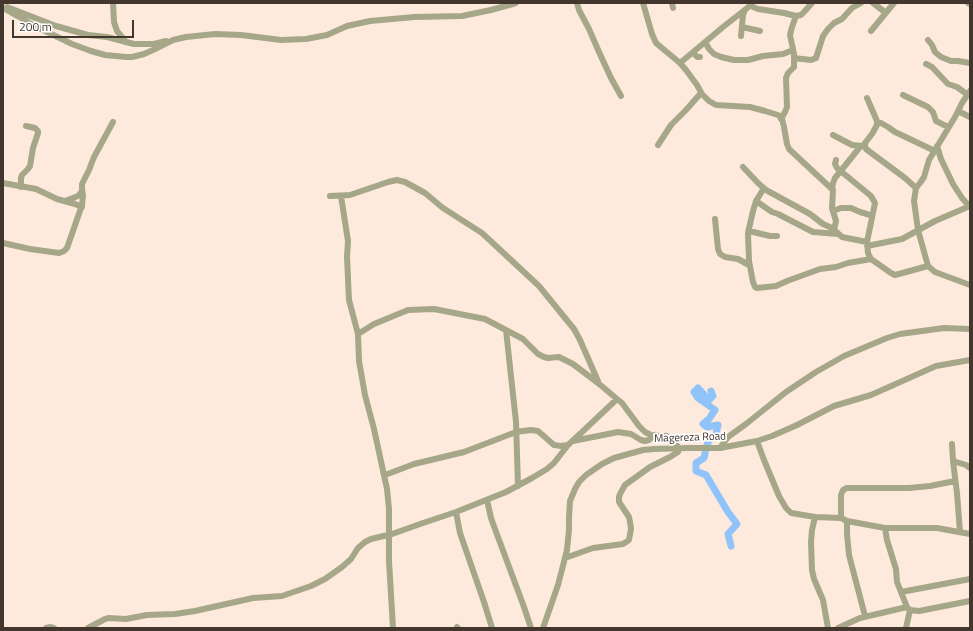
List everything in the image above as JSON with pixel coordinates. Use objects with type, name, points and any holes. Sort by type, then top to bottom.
[{"type":"street","points":[[113,3],[114,22],[117,31],[126,42]]},
{"type":"street","points":[[3,7],[72,31],[107,37],[134,44],[147,44],[186,37],[215,34],[241,35],[281,40],[306,39],[327,35],[347,26],[370,21],[414,17],[462,16],[516,3]]},
{"type":"street","points":[[577,3],[611,78],[621,96]]},
{"type":"street","points":[[643,3],[652,34],[658,45],[680,63],[693,79],[701,93],[709,101],[716,105],[750,107],[778,115],[783,122],[789,149],[832,189]]},
{"type":"street","points":[[680,63],[745,10],[750,4],[753,7],[763,10],[796,16],[801,15],[812,3]]},
{"type":"street","points":[[794,58],[811,60],[816,58],[823,36],[828,28],[842,19],[852,8],[861,3]]},
{"type":"street","points":[[873,3],[886,13]]},
{"type":"street","points":[[871,31],[894,3]]},
{"type":"street","points":[[3,7],[37,27],[72,44],[105,55],[132,57],[144,54],[173,40]]},
{"type":"street","points":[[741,36],[743,15],[745,10]]},
{"type":"street","points":[[781,119],[787,107],[786,78],[794,67],[790,35],[796,16]]},
{"type":"street","points":[[742,27],[760,31]]},
{"type":"street","points":[[928,40],[935,52],[941,58],[950,61],[970,63]]},
{"type":"street","points":[[705,42],[714,54],[734,60],[748,60],[763,56],[783,54],[793,50]]},
{"type":"street","points":[[693,52],[697,57],[700,57]]},
{"type":"street","points":[[926,64],[934,69],[948,84],[969,93],[928,160],[923,180],[916,188],[914,201],[918,230],[928,266],[940,274],[970,285]]},
{"type":"street","points":[[658,145],[671,125],[701,93]]},
{"type":"street","points":[[903,95],[928,107],[933,112],[936,121],[949,127]]},
{"type":"street","points":[[836,232],[836,221],[832,202],[834,179],[863,146],[872,134],[877,123],[877,118],[867,98]]},
{"type":"street","points":[[958,111],[970,117]]},
{"type":"street","points":[[3,243],[52,252],[64,251],[68,248],[82,207],[82,184],[90,170],[94,157],[113,122]]},
{"type":"street","points":[[743,167],[764,188],[810,214],[842,237],[867,244],[902,239],[942,218],[970,207],[953,184],[936,148],[895,132],[888,126],[881,123],[877,123]]},
{"type":"street","points":[[21,186],[22,175],[30,166],[33,148],[38,133],[35,128],[26,126]]},
{"type":"street","points":[[833,135],[852,145],[863,146],[916,188]]},
{"type":"street","points":[[836,160],[835,165],[874,199],[875,206],[867,244],[871,260],[895,275],[928,266]]},
{"type":"street","points":[[330,196],[350,195],[397,180],[425,193],[443,208],[482,233],[539,286],[574,330],[580,340],[598,383]]},
{"type":"street","points":[[3,183],[36,190],[51,197],[82,207]]},
{"type":"street","points":[[764,188],[756,201],[749,231],[750,265],[755,287],[776,286],[787,280],[820,269],[871,260]]},
{"type":"street","points":[[65,201],[78,196],[82,191]]},
{"type":"street","points":[[341,196],[348,241],[346,257],[349,300],[358,334],[359,361],[365,395],[385,475],[388,497],[389,561],[393,628]]},
{"type":"street","points":[[756,201],[770,211],[787,218],[810,231],[817,233],[836,232]]},
{"type":"street","points":[[833,211],[851,208],[872,216]]},
{"type":"street","points":[[715,218],[718,249],[720,254],[750,265]]},
{"type":"street","points":[[749,231],[770,236],[777,236]]},
{"type":"street","points":[[358,334],[374,324],[408,310],[434,309],[480,317],[523,339],[541,356],[546,358],[562,358],[578,368],[617,398],[648,434],[655,436],[668,436],[679,448],[679,451],[650,466],[625,485],[619,497],[620,504],[629,518],[631,525],[630,537],[628,541],[619,545],[593,548],[565,558]]},
{"type":"street","points":[[720,448],[728,437],[786,392],[844,356],[900,334],[944,328],[970,329]]},
{"type":"street","points":[[506,330],[513,392],[518,486]]},
{"type":"street","name":"Magereza Road","points":[[543,628],[558,585],[567,550],[570,501],[579,482],[586,475],[608,461],[635,452],[654,449],[720,448],[757,441],[797,425],[834,406],[871,395],[936,366],[970,360]]},
{"type":"street","points":[[88,628],[109,618],[126,620],[147,615],[175,614],[195,611],[253,598],[282,596],[311,586],[342,568],[351,559],[358,548],[371,539],[392,534],[487,500],[518,486],[547,469],[554,463],[570,443],[617,398]]},
{"type":"street","points":[[385,475],[414,464],[464,452],[516,432],[535,430],[540,432],[549,442],[554,445],[561,446],[618,432],[631,434],[645,441],[655,436]]},
{"type":"street","points":[[757,441],[779,496],[789,512],[815,517],[841,518],[884,528],[937,528],[970,534]]},
{"type":"street","points":[[952,444],[960,532]]},
{"type":"street","points":[[953,461],[966,465],[970,468]]},
{"type":"street","points":[[841,518],[841,495],[847,488],[909,488],[955,481]]},
{"type":"street","points":[[487,500],[491,518],[531,628]]},
{"type":"street","points":[[456,512],[460,533],[492,628]]},
{"type":"street","points":[[815,517],[811,542],[812,570],[823,600],[828,628]]},
{"type":"street","points":[[847,520],[846,534],[849,555],[865,616]]},
{"type":"street","points":[[884,528],[896,568],[896,582],[908,608],[906,628]]},
{"type":"street","points":[[901,592],[970,579]]},
{"type":"street","points":[[838,628],[865,616],[908,608],[919,611],[970,601]]},
{"type":"street","points":[[46,628],[54,628]]},
{"type":"waterway","points":[[711,391],[713,396],[709,400],[698,388],[694,392],[698,398],[715,410],[709,419],[703,424],[707,427],[718,425],[716,434],[709,440],[704,458],[696,463],[696,471],[706,475],[737,524],[728,534],[731,546]]}]
